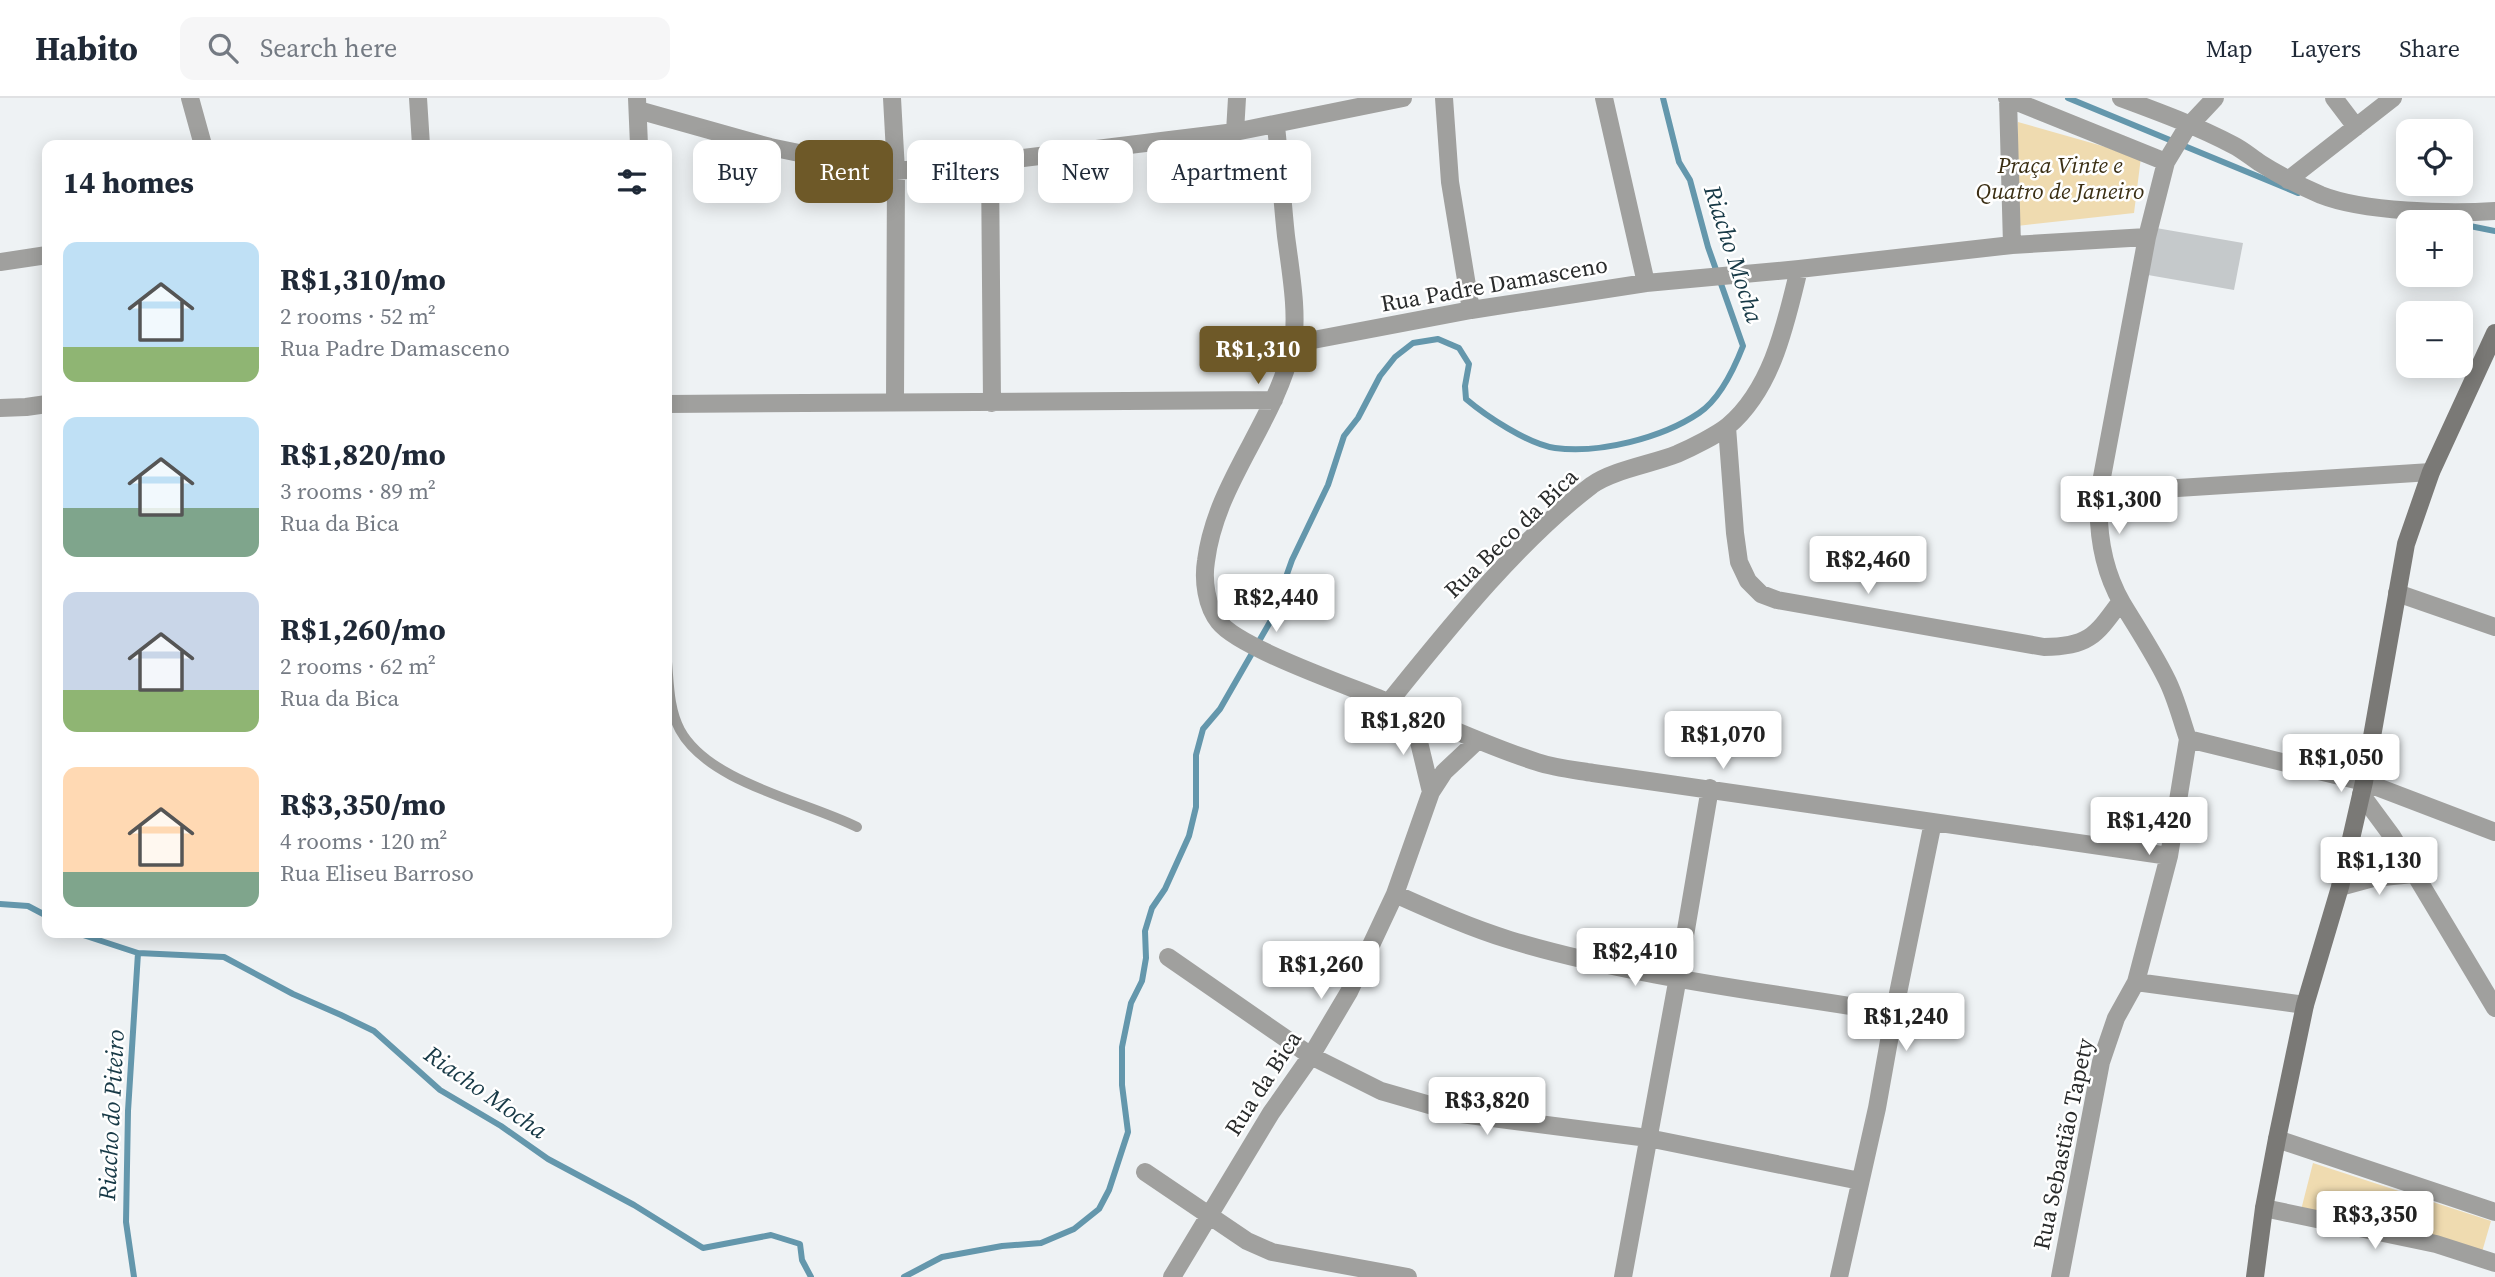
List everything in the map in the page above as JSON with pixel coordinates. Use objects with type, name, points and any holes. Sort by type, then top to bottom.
[{"type":"main road","points":[[2255,1277],[2264,1208],[2305,1004],[2340,887],[2363,788],[2406,544],[2431,471],[2495,333]]},
{"type":"street","points":[[190,98],[202,140]]},
{"type":"street","points":[[418,98],[421,140]]},
{"type":"street","points":[[892,98],[895,171],[895,402]]},
{"type":"street","points":[[1235,132],[1237,98]]},
{"type":"street","points":[[1024,158],[1276,126],[1402,98]]},
{"type":"street","points":[[1444,98],[1450,182],[1471,310]]},
{"type":"street","points":[[1604,98],[1646,283]]},
{"type":"street","points":[[2012,245],[2008,98],[2169,157]]},
{"type":"street","points":[[2120,98],[2236,146],[2288,180],[2324,196],[2359,204],[2461,213],[2495,211]]},
{"type":"street","points":[[2214,98],[2188,127],[2169,157],[2147,237],[2099,493],[2100,538],[2121,601],[2168,681],[2188,739],[2363,788],[2495,832]]},
{"type":"street","points":[[2334,98],[2356,127]]},
{"type":"street","points":[[2288,180],[2393,98]]},
{"type":"street","points":[[639,140],[638,104],[770,146],[862,166],[895,171],[907,170]]},
{"type":"street","points":[[1276,126],[1292,281],[1293,344],[1274,400],[1242,457],[1213,526],[1205,562],[1205,582],[1210,604],[1218,621],[1230,633],[1477,741],[1540,763],[1606,775],[2169,856]]},
{"type":"street","points":[[990,203],[992,403]]},
{"type":"street","points":[[1800,268],[2012,245],[2147,237]]},
{"type":"street","points":[[0,262],[42,257]]},
{"type":"street","name":"Rua Padre Damasceno","points":[[1293,344],[1471,310],[1646,283],[1800,268]]},
{"type":"street","name":"Rua Beco da Bica","points":[[1389,702],[1443,635],[1518,554],[1596,482],[1680,453],[1727,427],[1759,388],[1773,359],[1785,327],[1800,268]]},
{"type":"street","points":[[672,404],[1274,400]]},
{"type":"street","points":[[0,408],[42,404]]},
{"type":"street","points":[[1727,427],[1739,562],[1748,581],[1761,594],[1777,600],[2044,647],[2069,647],[2088,639],[2121,601]]},
{"type":"street","points":[[2099,493],[2431,471]]},
{"type":"street","points":[[2397,593],[2495,627]]},
{"type":"street","points":[[1412,713],[1431,792]]},
{"type":"street","name":"Rua Sebastião Tapety","points":[[2060,1277],[2101,1062],[2116,1018],[2136,982],[2169,856],[2188,739]]},
{"type":"street","name":"Rua da Bica","points":[[1172,1277],[1271,1113],[1311,1056],[1371,951],[1395,894],[1431,792],[1444,772],[1477,741]]},
{"type":"street","points":[[1623,1277],[1710,788]]},
{"type":"street","points":[[2363,788],[2495,1007]]},
{"type":"street","points":[[1839,1277],[1877,1108],[1933,822]]},
{"type":"street","points":[[2340,887],[2373,878],[2413,874]]},
{"type":"street","points":[[1395,894],[1456,921],[1509,940],[1570,956],[1894,1013]]},
{"type":"street","points":[[1168,957],[1311,1056],[1381,1091],[1461,1114],[1647,1138],[1860,1181]]},
{"type":"street","points":[[2136,982],[2305,1004]]},
{"type":"street","points":[[2277,1139],[2495,1212]]},
{"type":"street","points":[[1145,1172],[1247,1241],[1272,1252],[1408,1277]]},
{"type":"street","points":[[2264,1208],[2436,1244],[2495,1263]]},
{"type":"lane","points":[[672,708],[680,729],[691,745],[724,772],[857,827]]},
{"type":"green space","name":"Praça Vinte e Quatro de Janeiro","points":[[2018,122],[2141,157],[2134,213],[2017,226]]},
{"type":"green space","points":[[2313,1163],[2491,1221],[2482,1252],[2410,1229],[2301,1210]]},
{"type":"building","points":[[2156,228],[2243,243],[2234,290],[2148,275]]},
{"type":"waterway","name":"Riacho Mocha","points":[[904,1277],[942,1257],[1002,1246],[1041,1243],[1074,1229],[1099,1209],[1109,1190],[1128,1132],[1122,1085],[1122,1047],[1131,1003],[1142,981],[1146,958],[1145,931],[1152,908],[1165,889],[1189,836],[1196,807],[1196,755],[1203,729],[1220,709],[1270,622],[1292,560],[1328,485],[1344,436],[1358,418],[1380,376],[1395,357],[1413,343],[1438,339],[1459,348],[1469,364],[1465,386],[1466,399],[1520,435],[1555,448],[1591,449],[1649,437],[1699,413],[1726,383],[1743,346],[1708,247],[1690,180],[1679,162],[1663,98]]},
{"type":"waterway","points":[[2068,98],[2298,193]]},
{"type":"waterway","points":[[2473,227],[2495,231]]},
{"type":"waterway","name":"Riacho Mocha","points":[[0,904],[28,906],[42,913]]},
{"type":"waterway","name":"Riacho Mocha","points":[[92,938],[138,953],[224,957],[293,994],[374,1031],[440,1090],[501,1126],[548,1159],[634,1205],[703,1248],[771,1235],[800,1244],[802,1260],[811,1277]]},
{"type":"waterway","name":"Riacho do Piteiro","points":[[134,1277],[126,1222],[128,1111],[138,953]]}]
